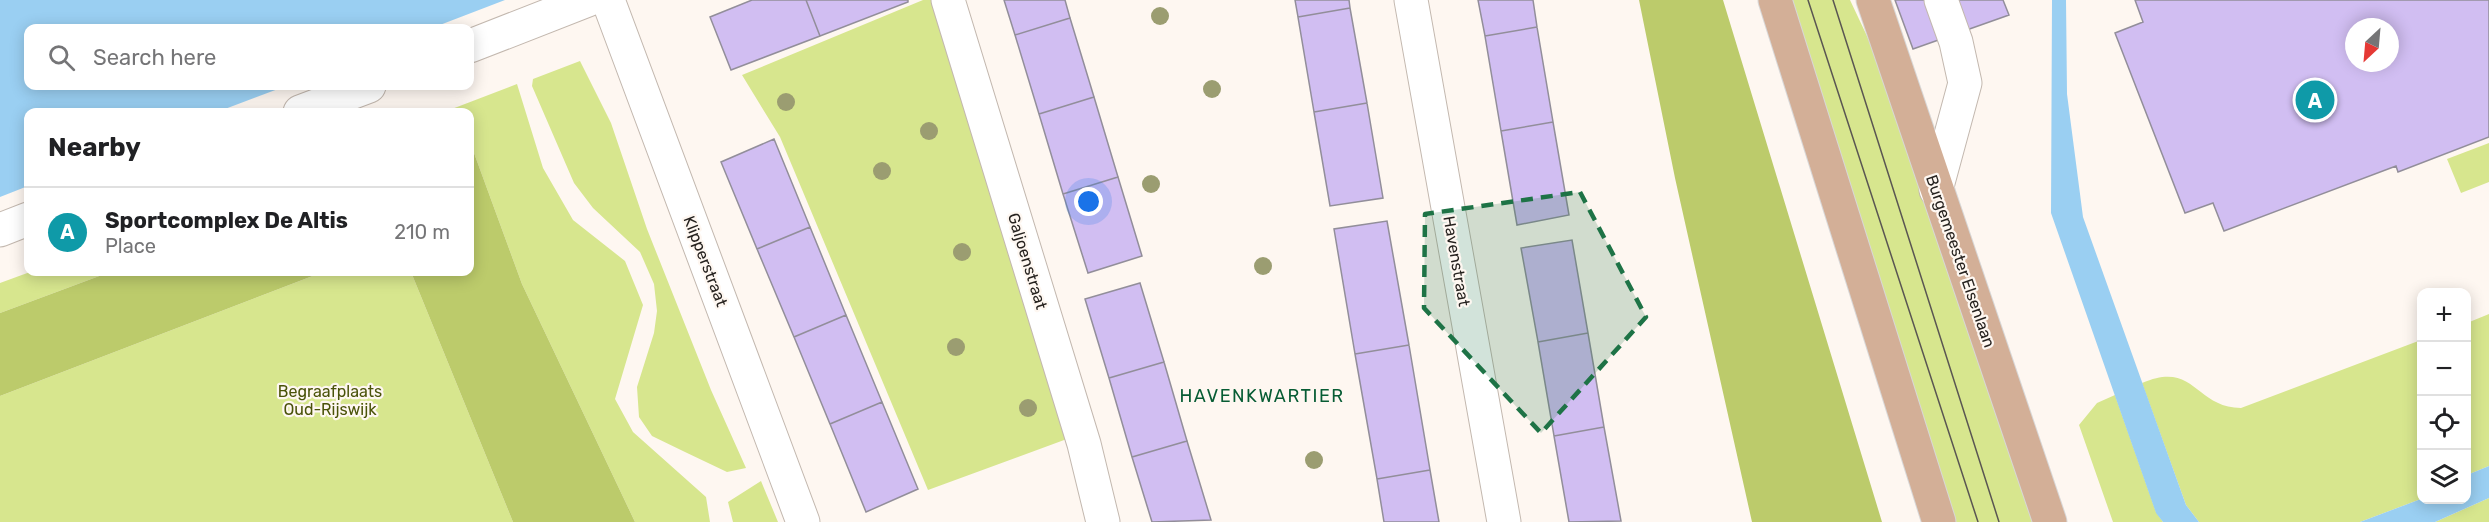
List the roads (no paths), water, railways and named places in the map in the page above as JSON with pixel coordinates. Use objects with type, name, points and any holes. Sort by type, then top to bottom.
[{"type":"main road","points":[[1775,0],[1939,522]]},
{"type":"main road","name":"Burgemeester Elsenlaan","points":[[1873,0],[2050,522]]},
{"type":"street","points":[[474,44],[588,0]]},
{"type":"street","name":"Klipperstraat","points":[[608,0],[803,522]]},
{"type":"street","name":"Galjoenstraat","points":[[948,0],[1084,444],[1103,522]]},
{"type":"street","name":"Havenstraat","points":[[1411,0],[1504,522]]},
{"type":"street","points":[[1936,190],[1965,83],[1956,42],[1941,0]]},
{"type":"street","points":[[311,108],[358,90]]},
{"type":"street","points":[[0,230],[24,221]]},
{"type":"water","points":[[0,0],[505,0],[442,24],[24,24],[24,90],[275,90],[228,108],[24,108],[24,188],[0,197]]},
{"type":"water","points":[[2052,0],[2066,0],[2067,94],[2083,217],[2186,505],[2199,522],[2163,522],[2156,513],[2051,213]]},
{"type":"water","points":[[2489,466],[2489,498],[2435,522],[2360,522],[2417,501],[2417,504],[2471,504],[2471,473]]},
{"type":"tram line","points":[[1808,0],[1978,522]]},
{"type":"tram line","points":[[1833,0],[1999,522]]},
{"type":"place","name":"Sportcomplex De Altis","points":[[2315,100]]},
{"type":"district","name":"HAVENKWARTIER","points":[[1262,396]]},
{"type":"park label","name":"Begraafplaats Oud-Rijswijk","points":[[330,400]]}]
